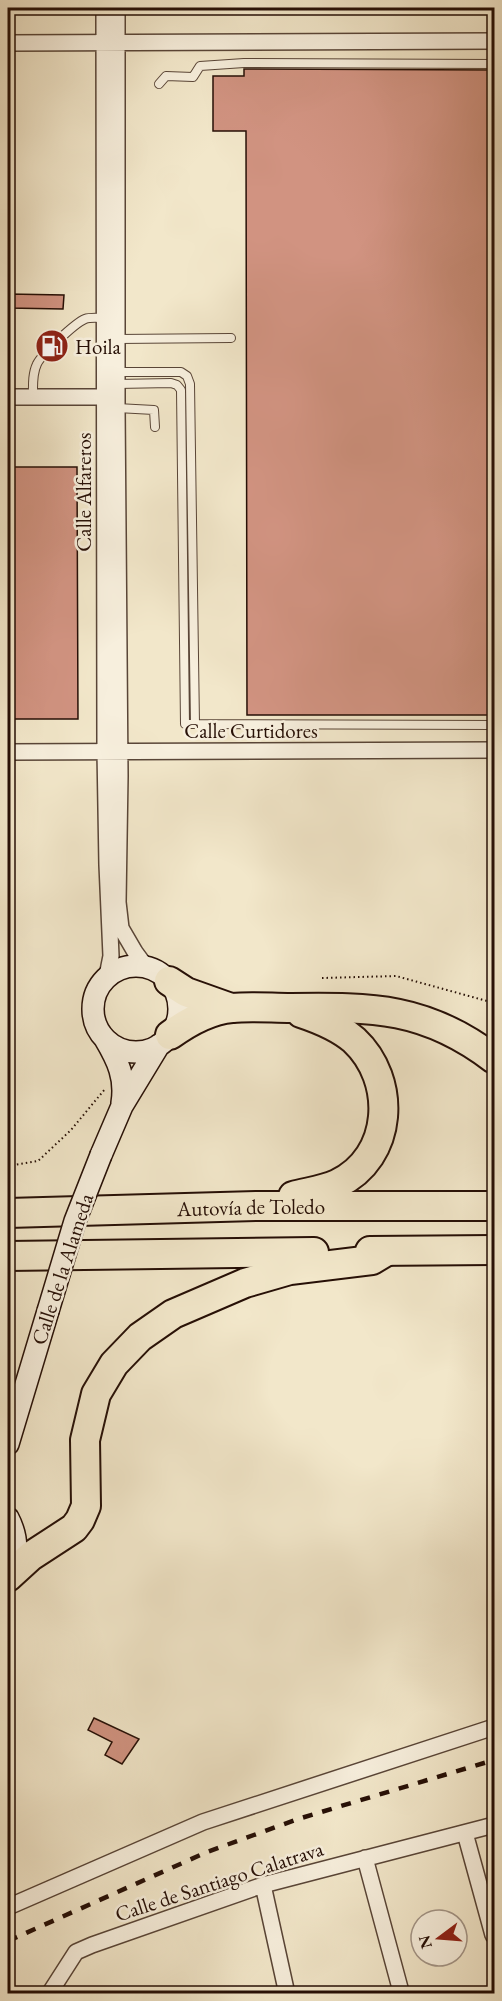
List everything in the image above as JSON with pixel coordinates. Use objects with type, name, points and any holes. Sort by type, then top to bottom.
[{"type":"highway","points":[[157,974],[186,992],[231,1008]]},
{"type":"highway","points":[[164,1040],[204,1015],[231,1008],[364,1008],[396,1012],[424,1020],[481,1048],[495,1059]]},
{"type":"highway","points":[[256,1206],[339,1183],[357,1170],[370,1154],[380,1134],[384,1119],[381,1084],[366,1054],[353,1040],[337,1029],[317,1018],[288,1008]]},
{"type":"highway","name":"Autovía de Toledo","points":[[8,1213],[256,1206],[495,1206]]},
{"type":"highway","points":[[8,1257],[495,1250]]},
{"type":"highway","points":[[8,1576],[31,1556],[74,1528],[80,1520],[86,1506],[85,1440],[96,1394],[114,1364],[140,1337],[173,1314],[245,1283],[290,1269],[372,1260],[387,1251]]},
{"type":"street","name":"Calle Alfareros","points":[[104,8],[111,43],[117,339],[113,751],[118,902],[121,928],[135,952],[157,974]]},
{"type":"street","name":"Calle Alfareros","points":[[115,392],[104,318],[111,43],[117,8]]},
{"type":"street","points":[[8,43],[495,41]]},
{"type":"street","points":[[8,397],[115,392]]},
{"type":"street","name":"Calle Curtidores","points":[[8,752],[495,750]]},
{"type":"street","name":"Calle Alfareros","points":[[108,976],[111,956],[107,864],[113,751]]},
{"type":"street","points":[[132,966],[157,974],[176,993],[178,1008],[176,1022],[164,1040],[146,1051],[131,1052],[117,1048],[105,1039],[97,1027],[93,1013],[94,999],[99,987],[108,976],[119,969],[132,966]]},
{"type":"street","name":"Calle de la Alameda","points":[[105,1039],[122,1074],[124,1088],[122,1106]]},
{"type":"street","name":"Calle de la Alameda","points":[[8,1439],[75,1221],[122,1106],[164,1040]]},
{"type":"street","points":[[8,1518],[13,1530],[16,1550],[8,1576]]},
{"type":"street","points":[[8,1907],[202,1822],[495,1727]]},
{"type":"street","name":"Calle de Santiago Calatrava","points":[[49,1994],[76,1952],[92,1945],[262,1885],[495,1825]]},
{"type":"street","points":[[465,1833],[493,1935]]},
{"type":"street","points":[[365,1858],[400,1988]]},
{"type":"street","points":[[262,1885],[287,1994]]},
{"type":"lane","points":[[159,84],[166,76],[193,77],[200,66],[244,63],[495,64]]},
{"type":"lane","points":[[33,397],[33,381],[37,364],[58,340],[87,318],[104,318]]},
{"type":"lane","points":[[117,339],[231,338]]},
{"type":"lane","points":[[115,392],[182,372],[187,376],[190,384],[195,724]]},
{"type":"lane","points":[[115,392],[171,383],[177,385],[181,390],[185,724],[495,725]]},
{"type":"lane","points":[[115,392],[154,410],[155,427]]},
{"type":"path","points":[[322,978],[396,976],[487,1001],[495,1008]]},
{"type":"path","points":[[8,1166],[38,1161],[71,1131],[109,1085]]},
{"type":"building","points":[[244,69],[495,70],[495,715],[247,715],[246,131],[213,131],[213,76],[244,76]]},
{"type":"building","points":[[8,294],[64,295],[63,309],[8,308]]},
{"type":"building","points":[[8,467],[77,467],[78,719],[8,719]]},
{"type":"building","points":[[94,1718],[139,1739],[122,1764],[105,1755],[112,1742],[88,1730]]},
{"type":"railway","points":[[8,1941],[207,1852],[298,1819],[494,1760]]},
{"type":"place","name":"Hoila","points":[[52,346]]}]
